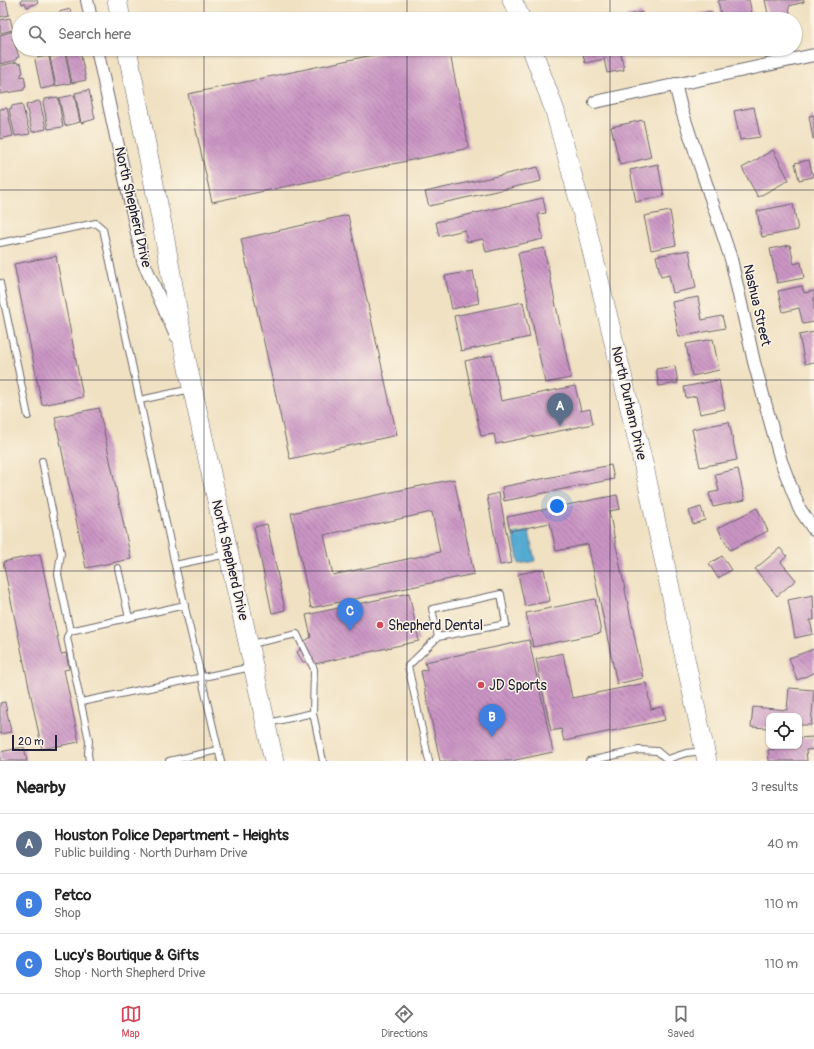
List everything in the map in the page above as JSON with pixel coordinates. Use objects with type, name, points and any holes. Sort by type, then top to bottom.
[{"type":"main road","points":[[117,0],[120,12]]},
{"type":"main road","points":[[512,0],[518,12]]},
{"type":"main road","name":"North Shepherd Drive","points":[[128,56],[186,359],[274,761]]},
{"type":"main road","name":"North Durham Drive","points":[[535,56],[555,111],[587,230],[645,471],[706,756]]},
{"type":"street","points":[[87,0],[90,12]]},
{"type":"street","points":[[595,102],[814,55]]},
{"type":"street","name":"North Shepherd Drive","points":[[99,56],[143,260],[186,359]]},
{"type":"street","name":"Nashua Street","points":[[676,84],[681,108],[731,259],[754,362],[780,461],[799,508],[814,530]]},
{"type":"lane","points":[[0,243],[96,223],[103,229],[175,565],[221,761]]},
{"type":"lane","points":[[0,283],[28,416]]},
{"type":"lane","points":[[140,400],[192,388]]},
{"type":"lane","points":[[42,461],[61,553],[58,574],[70,631],[67,637],[89,741],[89,761]]},
{"type":"lane","points":[[175,565],[229,554]]},
{"type":"lane","points":[[118,568],[129,618]]},
{"type":"lane","points":[[429,761],[408,666],[438,637],[506,624],[501,594],[432,609],[438,637]]},
{"type":"lane","points":[[70,631],[185,605]]},
{"type":"lane","points":[[249,644],[297,634],[314,669],[313,713],[323,761]]},
{"type":"lane","points":[[81,702],[254,667]]},
{"type":"lane","points":[[266,723],[313,713]]},
{"type":"lane","points":[[168,761],[218,750]]},
{"type":"lane","points":[[589,761],[639,750],[657,751],[668,760],[686,753],[706,756]]},
{"type":"water","points":[[529,531],[535,561],[519,564],[513,534]]},
{"type":"building","points":[[21,0],[37,0],[38,3],[27,7],[25,3],[22,4]]},
{"type":"building","points":[[749,0],[752,12],[720,12],[718,1]]},
{"type":"building","points":[[765,0],[804,0],[804,2],[789,6],[790,12],[768,12]]},
{"type":"building","points":[[6,1],[9,15],[0,17],[0,2]]},
{"type":"building","points":[[70,9],[71,12],[59,12]]},
{"type":"building","points":[[10,18],[12,30],[0,33],[0,20]]},
{"type":"building","points":[[12,32],[12,56],[19,56],[16,60],[0,64],[0,35]]},
{"type":"building","points":[[65,56],[71,83],[56,86],[50,57]]},
{"type":"building","points":[[67,56],[81,56],[86,80],[72,83]]},
{"type":"building","points":[[368,56],[450,56],[469,148],[212,202],[188,94]]},
{"type":"building","points":[[584,56],[621,56],[624,70],[607,73],[604,59],[585,63]]},
{"type":"building","points":[[49,57],[55,86],[41,89],[35,60],[37,58]]},
{"type":"building","points":[[17,62],[18,64],[21,63],[23,73],[21,74],[21,77],[24,76],[26,87],[24,90],[0,94],[0,66]]},
{"type":"building","points":[[89,90],[95,119],[81,123],[75,93]]},
{"type":"building","points":[[74,95],[80,122],[65,126],[59,98]]},
{"type":"building","points":[[58,97],[63,127],[48,129],[43,102],[45,99]]},
{"type":"building","points":[[38,101],[40,102],[46,129],[32,132],[26,105]]},
{"type":"building","points":[[22,104],[30,134],[15,136],[9,109],[12,108],[11,106]]},
{"type":"building","points":[[754,107],[760,137],[740,140],[734,111]]},
{"type":"building","points":[[7,108],[13,136],[0,139],[0,109]]},
{"type":"building","points":[[814,115],[814,139],[813,139],[809,116]]},
{"type":"building","points":[[643,120],[651,157],[620,165],[611,127]]},
{"type":"building","points":[[773,150],[789,180],[758,197],[742,168]]},
{"type":"building","points":[[809,160],[813,177],[799,180],[795,163]]},
{"type":"building","points":[[658,164],[664,196],[636,202],[630,170]]},
{"type":"building","points":[[538,167],[541,181],[429,206],[425,192]]},
{"type":"building","points":[[543,198],[546,213],[538,214],[543,239],[486,252],[483,239],[467,242],[465,230],[439,236],[436,222]]},
{"type":"building","points":[[793,204],[798,230],[762,237],[757,211]]},
{"type":"building","points":[[670,211],[676,245],[651,250],[644,216]]},
{"type":"building","points":[[348,215],[397,435],[290,459],[241,239]]},
{"type":"building","points":[[790,245],[794,264],[801,262],[804,278],[777,283],[770,249]]},
{"type":"building","points":[[544,248],[571,378],[545,383],[518,253]]},
{"type":"building","points":[[689,250],[696,288],[673,293],[669,275],[661,277],[656,256]]},
{"type":"building","points":[[56,256],[83,397],[42,405],[14,264]]},
{"type":"building","points":[[473,271],[479,303],[452,309],[445,276]]},
{"type":"building","points":[[802,286],[804,293],[814,291],[814,322],[803,324],[799,308],[783,312],[778,291]]},
{"type":"building","points":[[698,297],[702,320],[722,316],[725,328],[679,337],[672,302]]},
{"type":"building","points":[[523,302],[530,337],[461,351],[454,316]]},
{"type":"building","points":[[814,332],[814,362],[805,364],[799,335]]},
{"type":"building","points":[[713,339],[719,370],[692,376],[686,344]]},
{"type":"building","points":[[492,355],[501,401],[575,386],[581,411],[590,409],[593,424],[496,444],[494,434],[481,436],[465,361]]},
{"type":"building","points":[[675,366],[678,383],[659,386],[656,369]]},
{"type":"building","points":[[719,380],[725,409],[700,414],[696,396],[686,398],[684,387]]},
{"type":"building","points":[[99,408],[131,559],[86,568],[55,417]]},
{"type":"building","points":[[729,422],[737,460],[700,467],[692,429]]},
{"type":"building","points":[[611,465],[614,479],[504,501],[502,487]]},
{"type":"building","points":[[738,469],[745,500],[713,507],[709,493],[719,491],[715,474]]},
{"type":"building","points":[[454,479],[474,574],[311,608],[291,513]],"holes":[[[432,512],[440,552],[333,575],[324,535]]]},
{"type":"building","points":[[499,493],[512,563],[500,565],[487,496]]},
{"type":"building","points":[[617,495],[620,509],[609,511],[643,678],[617,684],[588,544],[556,551],[550,523],[510,531],[507,517]]},
{"type":"building","points":[[701,507],[705,520],[693,524],[689,511]]},
{"type":"building","points":[[757,508],[768,531],[730,550],[718,528]]},
{"type":"building","points":[[267,524],[285,610],[272,613],[254,527]]},
{"type":"building","points":[[780,548],[787,556],[781,562],[796,580],[777,596],[755,569]]},
{"type":"building","points":[[40,554],[61,654],[66,653],[69,669],[64,670],[79,742],[42,749],[3,562]]},
{"type":"building","points":[[722,556],[731,570],[718,578],[709,564]]},
{"type":"building","points":[[544,569],[550,601],[525,606],[518,574]]},
{"type":"building","points":[[409,593],[419,641],[310,665],[309,662],[303,662],[297,652],[300,650],[299,645],[311,637],[306,615]]},
{"type":"building","points":[[813,595],[814,620],[810,620],[813,634],[795,638],[788,600]]},
{"type":"building","points":[[595,599],[601,633],[533,647],[526,613]]},
{"type":"building","points":[[529,640],[553,752],[511,761],[440,761],[421,671],[427,670],[425,662]]},
{"type":"building","points":[[814,649],[814,673],[797,680],[789,658]]},
{"type":"building","points":[[563,653],[572,698],[646,683],[651,709],[662,707],[665,720],[564,741],[561,729],[551,731],[536,659]]},
{"type":"building","points":[[789,688],[814,690],[811,725],[802,725],[802,713],[766,713],[766,728],[751,727],[753,707],[787,710]]},
{"type":"building","points":[[5,702],[11,732],[0,734],[0,703]]},
{"type":"building","points":[[813,737],[814,749],[806,750],[807,761],[769,761],[768,750],[802,749],[802,738]]},
{"type":"building","points":[[24,747],[27,761],[0,761],[0,752]]},
{"type":"place","name":"Houston Police Department - Heights","points":[[560,426]]},
{"type":"place","name":"Shepherd Dental","points":[[380,625]]},
{"type":"place","name":"Lucy's Boutique & Gifts","points":[[350,631]]},
{"type":"place","name":"JD Sports","points":[[481,685]]},
{"type":"place","name":"Petco","points":[[492,737]]}]
